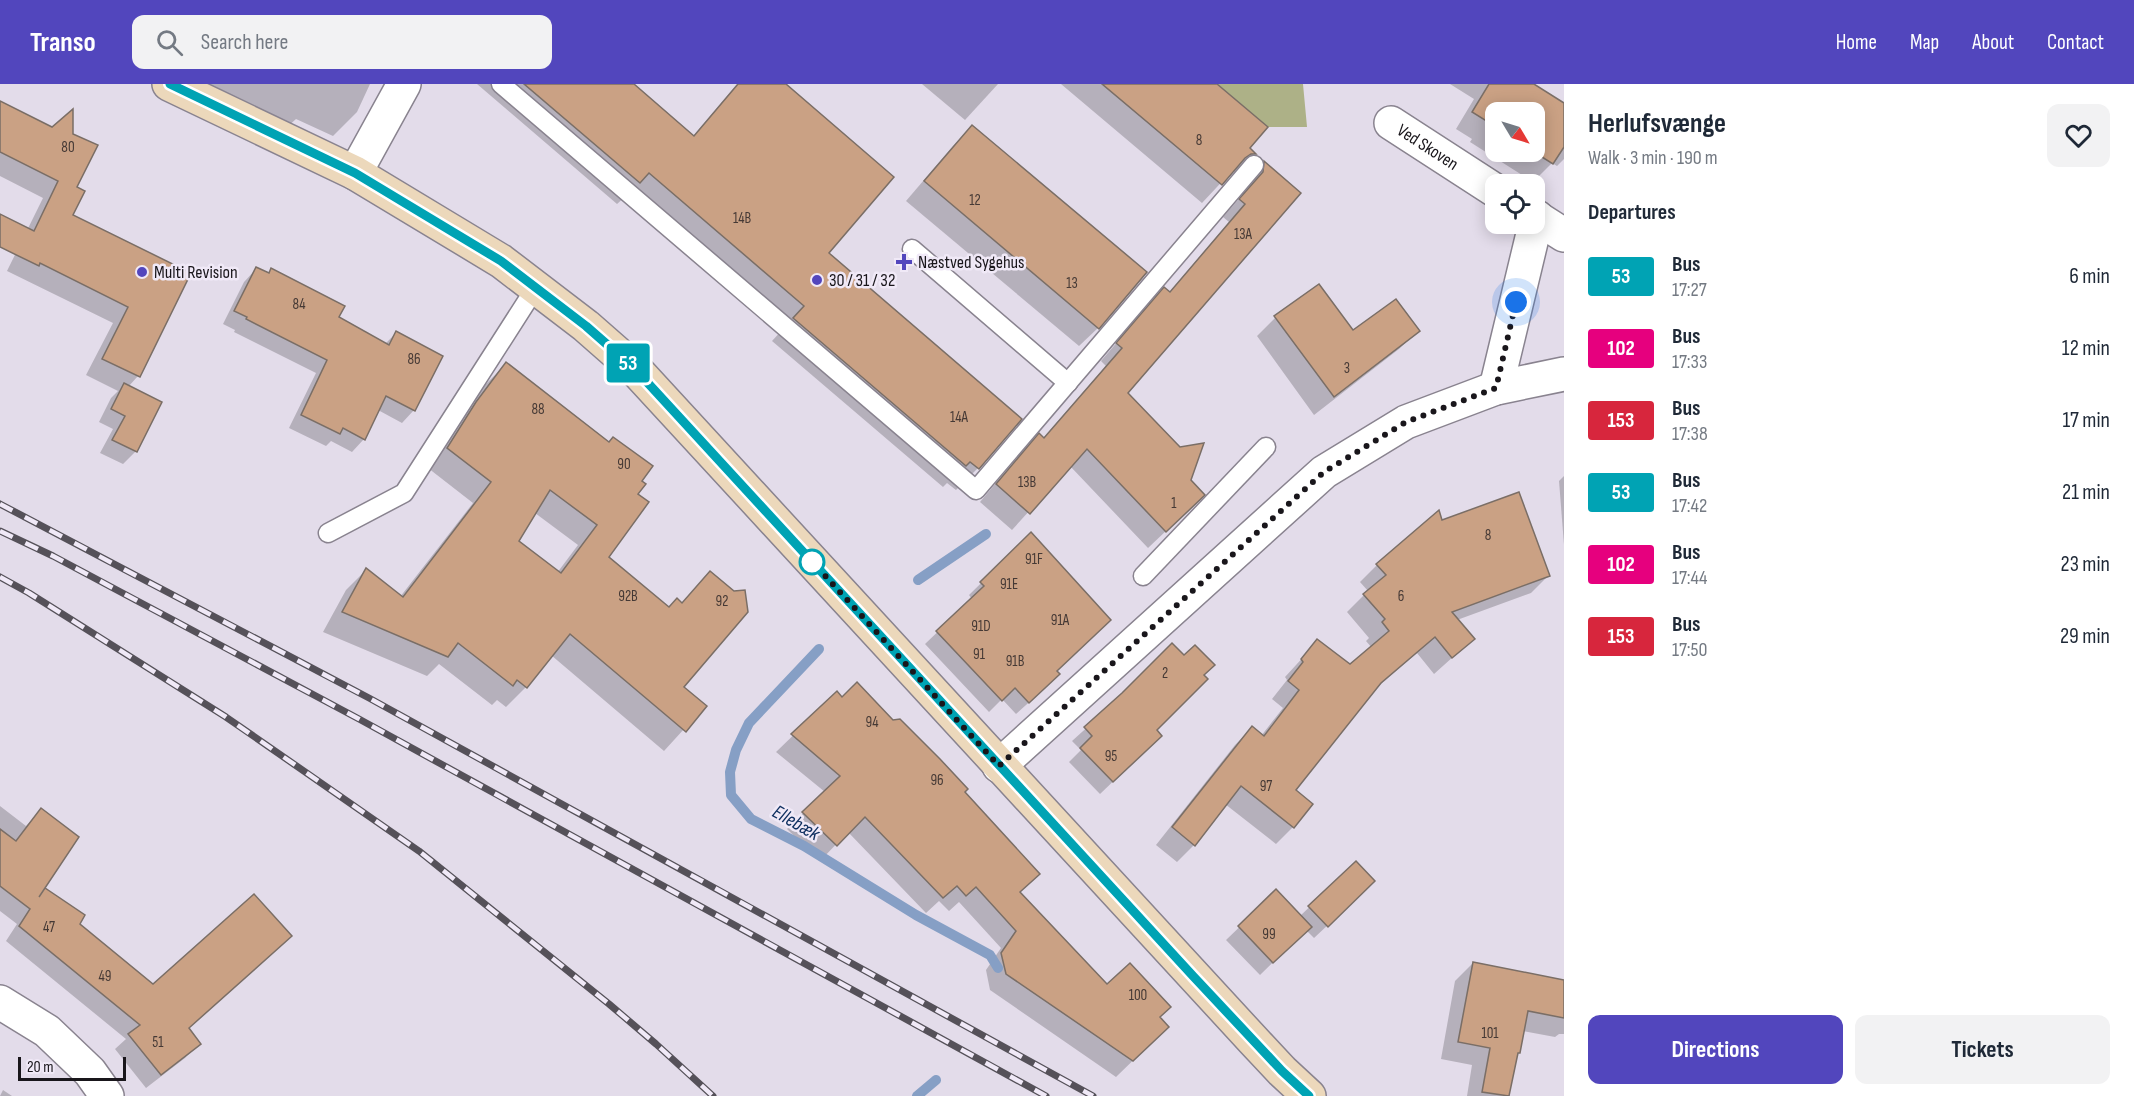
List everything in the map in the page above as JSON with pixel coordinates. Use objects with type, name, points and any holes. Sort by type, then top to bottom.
[{"type":"street","points":[[170,84],[355,173],[501,261],[586,326],[635,369],[1267,1056],[1309,1096]]},
{"type":"street","points":[[355,173],[404,84]]},
{"type":"street","name":"Ved Skoven","points":[[1391,123],[1485,184]]},
{"type":"street","points":[[1545,223],[1564,235]]},
{"type":"street","points":[[1496,388],[1532,234]]},
{"type":"street","points":[[999,766],[1324,472],[1406,422],[1496,388],[1564,375]]},
{"type":"street","points":[[0,1002],[47,1031],[90,1072],[107,1096]]},
{"type":"lane","points":[[501,84],[976,490],[1254,165]]},
{"type":"lane","points":[[912,249],[1068,382]]},
{"type":"lane","points":[[328,533],[404,493],[536,287]]},
{"type":"lane","points":[[1143,576],[1266,447]]},
{"type":"green space","points":[[1217,84],[1303,84],[1307,127],[1268,127]]},
{"type":"building","name":"30 / 31 / 32","points":[[524,84],[634,84],[694,136],[738,84],[786,84],[894,177],[829,253],[1022,419],[979,469],[970,462],[966,466],[793,318],[804,306],[649,173],[640,183]]},
{"type":"building","points":[[1102,84],[1217,84],[1268,127],[1250,148],[1256,154],[1245,158],[1222,185]]},
{"type":"building","points":[[1489,84],[1534,84],[1564,103],[1564,147],[1553,164],[1545,159],[1545,102],[1485,102],[1485,120],[1472,112]]},
{"type":"building","points":[[0,101],[52,127],[73,109],[73,134],[98,145],[77,187],[85,191],[73,215],[191,273],[140,377],[102,359],[128,307],[40,263],[39,266],[0,247],[0,214],[34,231],[58,181],[0,152]]},
{"type":"building","points":[[972,125],[1147,272],[1099,329],[924,181]]},
{"type":"building","points":[[1264,161],[1301,193],[1128,393],[1180,447],[1204,443],[1191,480],[1205,495],[1166,532],[1087,449],[1030,514],[996,484],[1039,433],[1044,438],[1122,348],[1116,343],[1164,287],[1170,292],[1245,204],[1239,199],[1263,172]]},
{"type":"building","points":[[256,267],[269,273],[271,268],[345,306],[339,317],[389,345],[396,331],[443,356],[415,411],[386,396],[365,440],[343,428],[340,434],[301,415],[327,360],[234,311]]},
{"type":"building","points":[[1319,284],[1353,330],[1396,299],[1420,331],[1334,397],[1274,316]]},
{"type":"building","points":[[506,362],[609,442],[613,437],[653,466],[642,481],[646,484],[638,494],[649,502],[609,557],[669,607],[677,598],[682,603],[710,571],[734,591],[745,590],[748,612],[684,687],[707,706],[686,732],[570,634],[527,688],[517,680],[513,686],[458,643],[448,657],[342,612],[366,568],[403,597],[491,482],[447,448],[476,402]],"holes":[[[550,490],[597,525],[561,573],[519,541]]]},
{"type":"building","points":[[124,383],[162,402],[137,452],[112,440],[125,416],[111,409]]},
{"type":"building","points":[[1519,492],[1550,576],[1452,612],[1475,639],[1452,658],[1435,637],[1381,683],[1296,790],[1313,804],[1294,828],[1241,786],[1195,846],[1172,827],[1252,726],[1264,736],[1299,690],[1288,681],[1303,662],[1301,659],[1317,639],[1350,664],[1389,631],[1382,622],[1385,619],[1363,594],[1386,575],[1376,564],[1439,510],[1442,520]]},
{"type":"building","points":[[1031,532],[1111,620],[1057,671],[1060,674],[1029,703],[1015,688],[1002,701],[936,631],[984,586],[980,582]]},
{"type":"building","points":[[1172,643],[1184,655],[1195,645],[1215,665],[1204,675],[1208,679],[1157,730],[1162,736],[1113,782],[1080,748],[1092,736],[1084,727]]},
{"type":"building","points":[[857,682],[893,720],[900,719],[940,759],[968,789],[965,792],[1040,874],[1020,892],[1107,984],[1130,963],[1171,1007],[1160,1017],[1169,1027],[1133,1061],[1006,974],[1001,953],[1016,931],[976,887],[966,896],[957,886],[943,898],[865,817],[837,846],[802,812],[840,776],[791,734],[837,691],[842,697]]},
{"type":"building","points":[[41,808],[79,837],[45,888],[85,915],[80,924],[153,984],[254,894],[292,936],[189,1028],[201,1044],[161,1075],[128,1034],[140,1025],[19,926],[30,909],[0,886],[0,829],[16,841]]},
{"type":"building","points":[[1356,861],[1375,881],[1328,927],[1308,906]]},
{"type":"building","points":[[1276,889],[1312,927],[1273,963],[1238,926]]},
{"type":"building","points":[[1473,962],[1564,980],[1564,1018],[1528,1011],[1509,1096],[1482,1092],[1490,1048],[1458,1042]]},
{"type":"waterway","name":"Ellebæk","points":[[918,580],[986,534]]},
{"type":"waterway","name":"Ellebæk","points":[[819,649],[749,723],[736,750],[730,772],[731,795],[751,819],[804,846],[916,915],[990,955],[998,968]]},
{"type":"waterway","name":"Ellebæk","points":[[917,1096],[936,1080]]},
{"type":"railway","points":[[0,504],[369,698],[1093,1096]]},
{"type":"railway","points":[[0,531],[53,556],[359,719],[1046,1096]]},
{"type":"railway","points":[[0,577],[226,717],[419,851],[609,1004],[713,1096]]},
{"type":"bus line","name":"53","points":[[170,84],[355,173],[501,261],[586,326],[635,369],[1193,976],[1282,1071],[1309,1096]]},
{"type":"place","name":"Næstved Sygehus","points":[[904,262]]},
{"type":"place","name":"Multi Revision","points":[[142,272]]},
{"type":"place","name":"30 / 31 / 32","points":[[817,280]]},
{"type":"route","points":[[812,562],[808,557],[999,766],[1324,472],[1406,422],[1496,388],[1516,302]]}]
